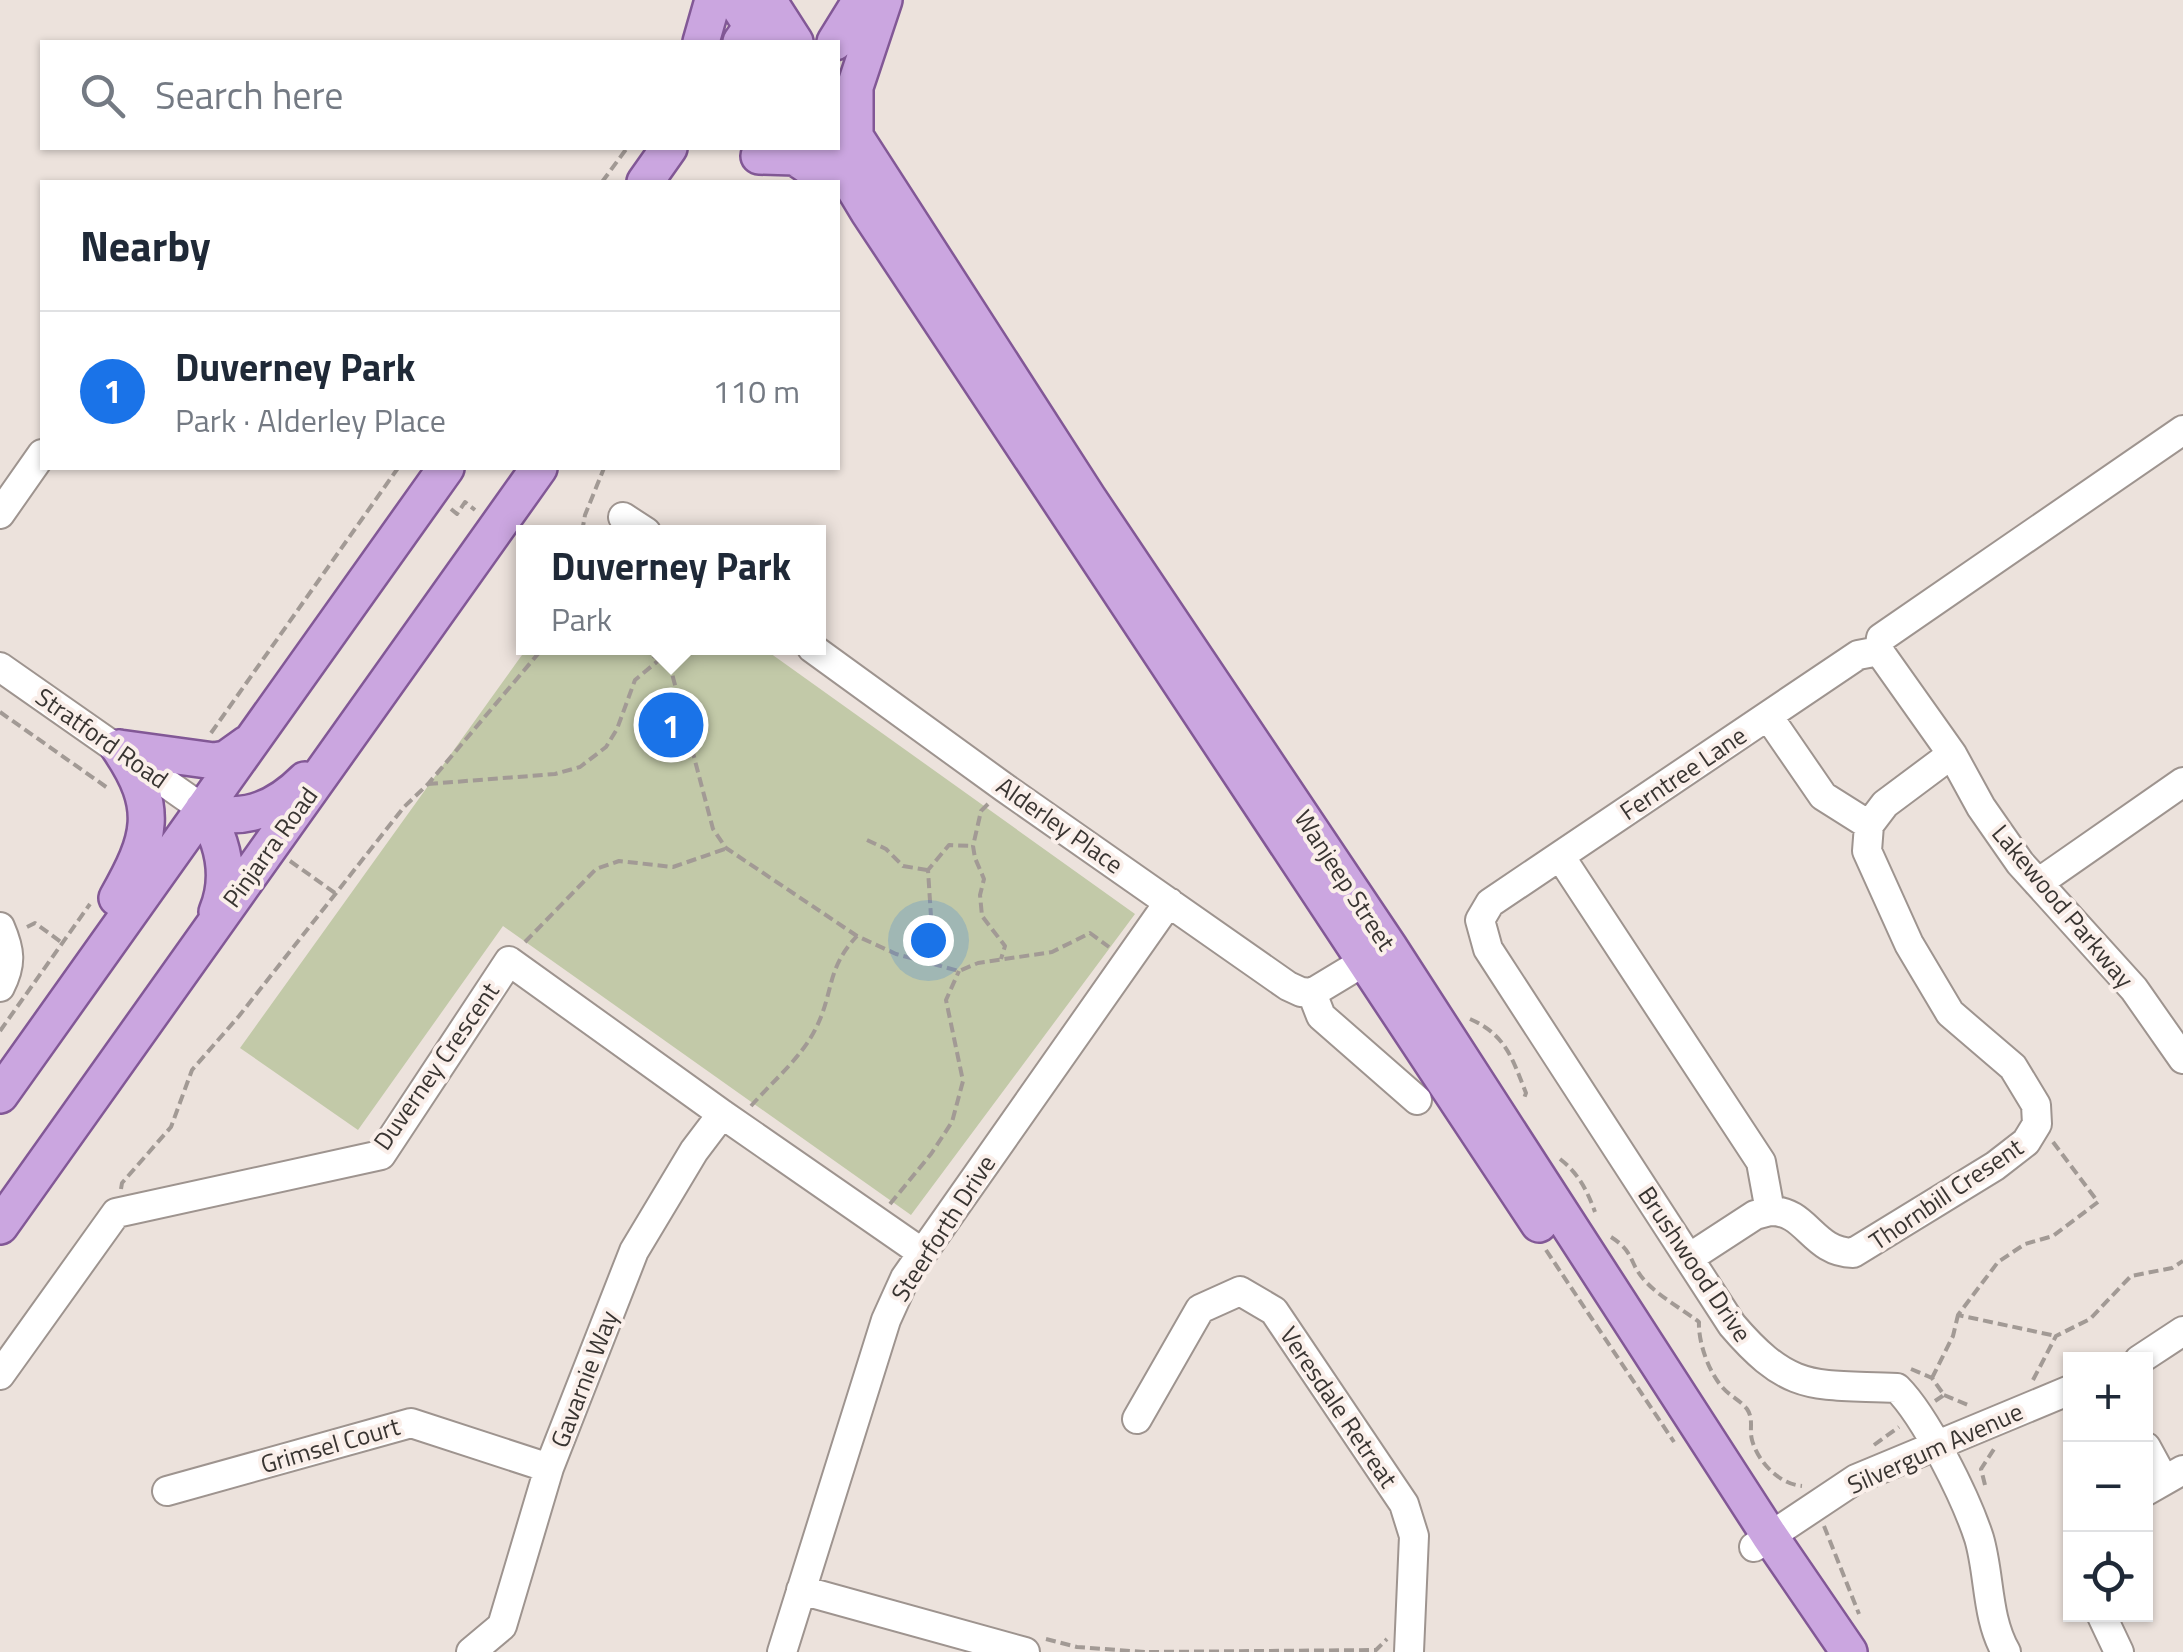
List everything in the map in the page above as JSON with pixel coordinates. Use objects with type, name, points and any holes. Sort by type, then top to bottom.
[{"type":"main road","points":[[702,40],[713,0]]},
{"type":"main road","points":[[836,40],[861,0]]},
{"type":"main road","points":[[841,132],[884,0]]},
{"type":"main road","points":[[757,16],[792,40]]},
{"type":"main road","name":"Wanjeep Street","points":[[841,132],[868,211],[976,351]]},
{"type":"main road","name":"Wanjeep Street","points":[[841,132],[976,351],[1762,1541],[1825,1652]]},
{"type":"main road","points":[[652,170],[667,150]]},
{"type":"main road","points":[[754,162],[795,157],[828,180]]},
{"type":"main road","points":[[840,189],[868,211]]},
{"type":"main road","points":[[0,1096],[445,470]]},
{"type":"main road","name":"Pinjarra Road","points":[[0,1226],[539,470]]},
{"type":"main road","points":[[119,748],[214,761],[238,753],[252,740]]},
{"type":"main road","points":[[204,809],[230,817],[274,806],[345,742]]},
{"type":"main road","points":[[75,990],[144,840],[148,807],[139,777],[119,748]]},
{"type":"main road","points":[[204,809],[219,841],[226,884],[206,936]]},
{"type":"main road","name":"Wanjeep Street","points":[[1762,1541],[1856,1638]]},
{"type":"street","points":[[1878,651],[1881,638],[2183,430]]},
{"type":"street","points":[[2,510],[40,457]]},
{"type":"street","name":"Ferntree Lane","points":[[1490,903],[1858,655],[1878,651]]},
{"type":"street","name":"Lakewood Parkway","points":[[1878,651],[1952,754],[1981,807],[2038,883],[2134,989],[2183,1059]]},
{"type":"street","name":"Alderley Place","points":[[822,655],[1288,986],[1312,993],[1322,1016],[1417,1100]]},
{"type":"street","name":"Stratford Road","points":[[0,667],[204,809]]},
{"type":"street","points":[[1768,716],[1823,796],[1869,825],[1884,804],[1952,754]]},
{"type":"street","points":[[2038,883],[2183,782]]},
{"type":"street","name":"Thornbill Cresent","points":[[1770,1211],[1790,1214],[1822,1245],[1853,1253],[1995,1166],[2026,1142],[2037,1124],[2036,1105],[2013,1068],[1950,1013],[1909,944],[1866,851],[1869,825]]},
{"type":"street","points":[[1560,856],[1761,1162],[1770,1211],[1755,1215],[1689,1258]]},
{"type":"street","name":"Steerforth Drive","points":[[782,1652],[886,1320],[904,1278],[1169,902]]},
{"type":"street","name":"Brushwood Drive","points":[[1490,903],[1480,920],[1488,949],[1732,1325],[1758,1355],[1790,1376],[1826,1387],[1897,1388],[1911,1402],[1937,1446],[1979,1539],[1986,1592],[2006,1652]]},
{"type":"street","points":[[0,987],[8,971],[10,948],[2,931]]},
{"type":"street","points":[[1312,993],[1377,954]]},
{"type":"street","name":"Duverney Crescent","points":[[116,1213],[380,1155],[509,961],[921,1252]]},
{"type":"street","name":"Gavarnie Way","points":[[471,1652],[502,1626],[549,1468],[634,1251],[694,1151],[729,1119]]},
{"type":"street","points":[[0,1375],[116,1213]]},
{"type":"street","name":"Veresdale Retreat","points":[[1137,1420],[1200,1309],[1240,1291],[1274,1311],[1404,1504],[1414,1536],[1409,1652]]},
{"type":"street","points":[[2150,1352],[2183,1330]]},
{"type":"street","name":"Silvergum Avenue","points":[[1762,1541],[1809,1496],[2063,1393]]},
{"type":"street","name":"Grimsel Court","points":[[167,1491],[411,1423],[549,1468]]},
{"type":"street","points":[[801,1590],[1025,1652]]},
{"type":"street","points":[[2105,1622],[2119,1652]]},
{"type":"path","points":[[603,180],[626,150]]},
{"type":"path","points":[[202,746],[397,470]]},
{"type":"path","points":[[583,525],[603,470]]},
{"type":"path","points":[[443,504],[457,514],[465,502],[476,510]]},
{"type":"path","points":[[116,1213],[122,1183],[172,1127],[192,1070],[404,807],[537,655]]},
{"type":"path","points":[[652,655],[670,666],[713,829],[726,848],[858,936],[896,954],[959,971]]},
{"type":"path","points":[[428,784],[555,774],[580,767],[606,747],[635,680],[672,655]]},
{"type":"path","points":[[0,712],[93,776],[110,790],[115,801]]},
{"type":"path","points":[[1000,959],[1005,946],[982,916],[980,895],[984,879],[974,846],[981,811],[1005,788]]},
{"type":"path","points":[[867,840],[886,849],[903,866],[928,870]]},
{"type":"path","points":[[934,964],[928,870],[949,845],[974,846]]},
{"type":"path","points":[[509,961],[596,869],[619,861],[673,866],[726,848]]},
{"type":"path","points":[[286,858],[335,894]]},
{"type":"path","points":[[0,1030],[96,895]]},
{"type":"path","points":[[2,931],[35,923],[62,943]]},
{"type":"path","points":[[886,1208],[952,1122],[963,1081],[946,1000],[959,971],[978,962],[1052,952],[1090,933],[1127,960]]},
{"type":"path","points":[[729,1119],[817,1027],[841,953],[858,936]]},
{"type":"path","points":[[1932,1378],[1953,1336],[1958,1315],[1998,1262],[2024,1244],[2053,1236],[2098,1202],[2037,1124]]},
{"type":"path","points":[[1542,1244],[1683,1456]]},
{"type":"path","points":[[2025,1390],[2056,1336],[2090,1318],[2131,1276],[2172,1268],[2183,1261]]},
{"type":"path","points":[[1958,1315],[2056,1336]]},
{"type":"path","points":[[1944,1395],[1984,1409]]},
{"type":"path","points":[[1809,1496],[1856,1638]]},
{"type":"path","points":[[1150,1652],[1376,1650],[1392,1635],[1396,1621],[1412,1620]]},
{"type":"green space","points":[[522,655],[773,655],[1135,914],[911,1215],[503,926],[358,1130],[240,1048]]},
{"type":"place","name":"Duverney Park","points":[[671,725]]}]
